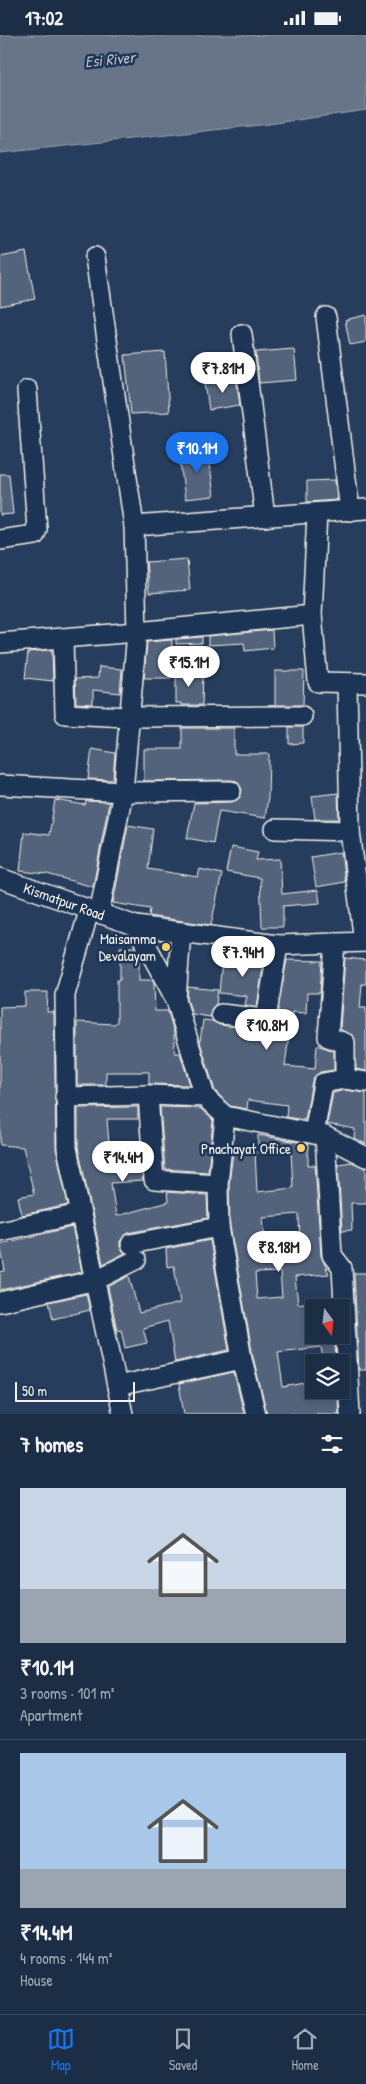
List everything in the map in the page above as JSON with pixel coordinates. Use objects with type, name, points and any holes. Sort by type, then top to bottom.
[{"type":"street","points":[[95,257],[134,526],[137,632],[123,791],[94,913],[65,995],[65,1097],[68,1148],[80,1214],[96,1280],[123,1414]]},
{"type":"street","points":[[134,526],[358,510],[326,317]]},
{"type":"street","points":[[242,334],[265,517]]},
{"type":"street","points":[[0,540],[35,535],[37,529],[27,390]]},
{"type":"street","points":[[316,513],[312,615],[318,682],[366,683]]},
{"type":"street","points":[[0,643],[312,615]]},
{"type":"street","points":[[63,638],[64,714],[129,717],[302,716]]},
{"type":"street","points":[[347,683],[350,831],[365,942]]},
{"type":"street","points":[[1,785],[123,791],[231,791]]},
{"type":"street","points":[[275,829],[350,831]]},
{"type":"street","name":"Kismatpur Road","points":[[0,878],[136,927],[278,945],[365,942]]},
{"type":"street","points":[[136,927],[176,1001],[205,1097],[225,1116],[319,1135],[366,1157]]},
{"type":"street","points":[[176,1001],[181,932]]},
{"type":"street","points":[[334,943],[328,1037],[345,1043],[344,1079]]},
{"type":"street","points":[[221,1015],[266,1019],[278,945]]},
{"type":"street","points":[[350,1414],[357,1377],[342,1268],[332,1255],[319,1135],[323,1083],[344,1079],[366,1082]]},
{"type":"street","points":[[65,1097],[148,1095],[205,1097]]},
{"type":"street","points":[[148,1095],[154,1180],[218,1184]]},
{"type":"street","points":[[225,1116],[218,1184],[219,1227],[242,1359],[256,1414]]},
{"type":"street","points":[[0,1231],[80,1214]]},
{"type":"street","points":[[0,1302],[96,1280],[134,1252],[219,1227]]},
{"type":"street","points":[[117,1386],[242,1359]]},
{"type":"water","name":"Esi River","points":[[0,35],[366,35],[366,110],[269,124],[0,153]]},
{"type":"building","points":[[26,252],[35,299],[0,306],[0,257]]},
{"type":"building","points":[[366,315],[366,342],[350,345],[345,320]]},
{"type":"building","points":[[294,349],[297,380],[259,383],[256,352]]},
{"type":"building","points":[[165,352],[169,412],[131,414],[125,355]]},
{"type":"building","points":[[236,378],[240,405],[209,410],[205,383]]},
{"type":"building","points":[[208,449],[214,496],[185,499],[179,453]]},
{"type":"building","points":[[0,474],[9,474],[13,514],[0,515]]},
{"type":"building","points":[[335,480],[337,500],[307,502],[307,481]]},
{"type":"building","points":[[187,559],[190,590],[149,593],[146,562]]},
{"type":"building","points":[[272,630],[273,648],[245,651],[244,643],[208,645],[208,636]]},
{"type":"building","points":[[202,637],[202,643],[176,644],[176,639]]},
{"type":"building","points":[[172,640],[171,678],[144,678],[147,642]]},
{"type":"building","points":[[52,651],[53,681],[25,678],[28,652]]},
{"type":"building","points":[[99,667],[122,669],[120,693],[93,690],[93,704],[76,703],[75,679],[98,678]]},
{"type":"building","points":[[176,671],[203,672],[202,705],[181,705],[181,703],[176,703]]},
{"type":"building","points":[[275,671],[304,671],[303,705],[275,705]]},
{"type":"building","points":[[289,727],[303,727],[303,743],[289,744]]},
{"type":"building","points":[[182,728],[234,728],[234,754],[269,754],[268,798],[265,818],[219,811],[213,843],[187,838],[194,803],[232,802],[240,797],[242,790],[237,781],[231,780],[144,781],[144,749],[182,749]]},
{"type":"building","points":[[92,749],[115,753],[113,780],[88,779]]},
{"type":"building","points":[[338,793],[339,819],[315,819],[312,796]]},
{"type":"building","points":[[55,800],[85,805],[86,801],[109,802],[93,887],[47,874],[20,871],[24,832],[49,835]]},
{"type":"building","points":[[128,825],[153,829],[148,869],[198,877],[200,869],[222,874],[211,925],[149,916],[150,909],[113,903]]},
{"type":"building","points":[[231,847],[258,852],[256,860],[280,859],[282,894],[318,890],[320,903],[283,906],[283,927],[262,927],[260,878],[226,872]]},
{"type":"building","points":[[341,852],[345,882],[316,887],[311,857]]},
{"type":"building","points":[[120,947],[135,947],[139,956],[139,980],[152,980],[154,983],[155,1011],[168,1011],[174,1033],[175,1053],[180,1053],[190,1085],[149,1084],[149,1072],[106,1072],[106,1085],[77,1085],[77,1022],[114,1024],[117,1022],[117,980],[120,980]]},
{"type":"building","points":[[249,953],[265,955],[257,1007],[245,1005],[247,996],[219,993],[222,959],[248,961]]},
{"type":"building","points":[[345,958],[366,960],[366,984],[362,984],[360,1008],[366,1008],[366,1071],[356,1069],[354,1037],[340,1029]]},
{"type":"building","points":[[287,960],[322,961],[320,993],[307,993],[306,1013],[292,1012],[285,1066],[315,1069],[317,1045],[334,1051],[334,1070],[320,1072],[312,1081],[305,1120],[286,1117],[287,1105],[248,1100],[247,1109],[230,1106],[215,1091],[200,1042],[203,1020],[212,1021],[220,1025],[265,1030],[274,1026]]},
{"type":"building","points":[[188,987],[218,990],[216,1004],[212,1008],[210,1017],[192,1014],[187,999]]},
{"type":"building","points":[[25,992],[48,992],[47,1012],[54,1012],[56,1148],[68,1205],[22,1215],[18,1197],[34,1194],[23,1147],[0,1145],[0,1007],[25,1006]]},
{"type":"building","points":[[345,1090],[366,1093],[366,1144],[354,1138],[355,1129],[327,1124],[333,1093]]},
{"type":"building","points":[[138,1107],[138,1119],[107,1119],[109,1144],[140,1144],[143,1181],[111,1183],[116,1216],[168,1202],[167,1192],[207,1195],[208,1218],[128,1233],[120,1241],[120,1247],[125,1253],[103,1264],[78,1147],[78,1108]]},
{"type":"building","points":[[160,1107],[200,1108],[213,1120],[208,1172],[165,1169]]},
{"type":"building","points":[[258,1135],[308,1144],[308,1165],[315,1165],[321,1256],[329,1274],[295,1277],[298,1304],[305,1303],[305,1344],[335,1344],[336,1354],[322,1354],[321,1347],[278,1352],[283,1387],[305,1383],[305,1399],[338,1399],[339,1414],[267,1414],[253,1357],[230,1226],[229,1184],[233,1152],[255,1151],[257,1192],[293,1188],[291,1152],[258,1153]],"holes":[[[299,1214],[300,1249],[266,1250],[263,1217]],[[280,1272],[282,1297],[257,1299],[255,1273]]]},
{"type":"building","points":[[352,1162],[366,1168],[366,1203],[351,1203],[352,1230],[342,1231],[338,1164]]},
{"type":"building","points":[[72,1227],[82,1272],[0,1290],[0,1272],[5,1271],[0,1244]]},
{"type":"building","points":[[210,1240],[229,1350],[175,1362],[168,1321],[143,1328],[147,1343],[125,1348],[121,1329],[117,1330],[108,1287],[129,1276],[139,1313],[180,1303],[174,1266],[167,1267],[166,1249]]},
{"type":"building","points":[[354,1273],[366,1273],[366,1370],[359,1370]]},
{"type":"building","points":[[86,1294],[90,1310],[53,1319],[49,1302]]},
{"type":"building","points":[[234,1372],[244,1414],[184,1414],[179,1384]]},
{"type":"place","name":"Maisamma Devalayam","points":[[166,947]]},
{"type":"place","name":"Pnachayat Office","points":[[301,1148]]}]
